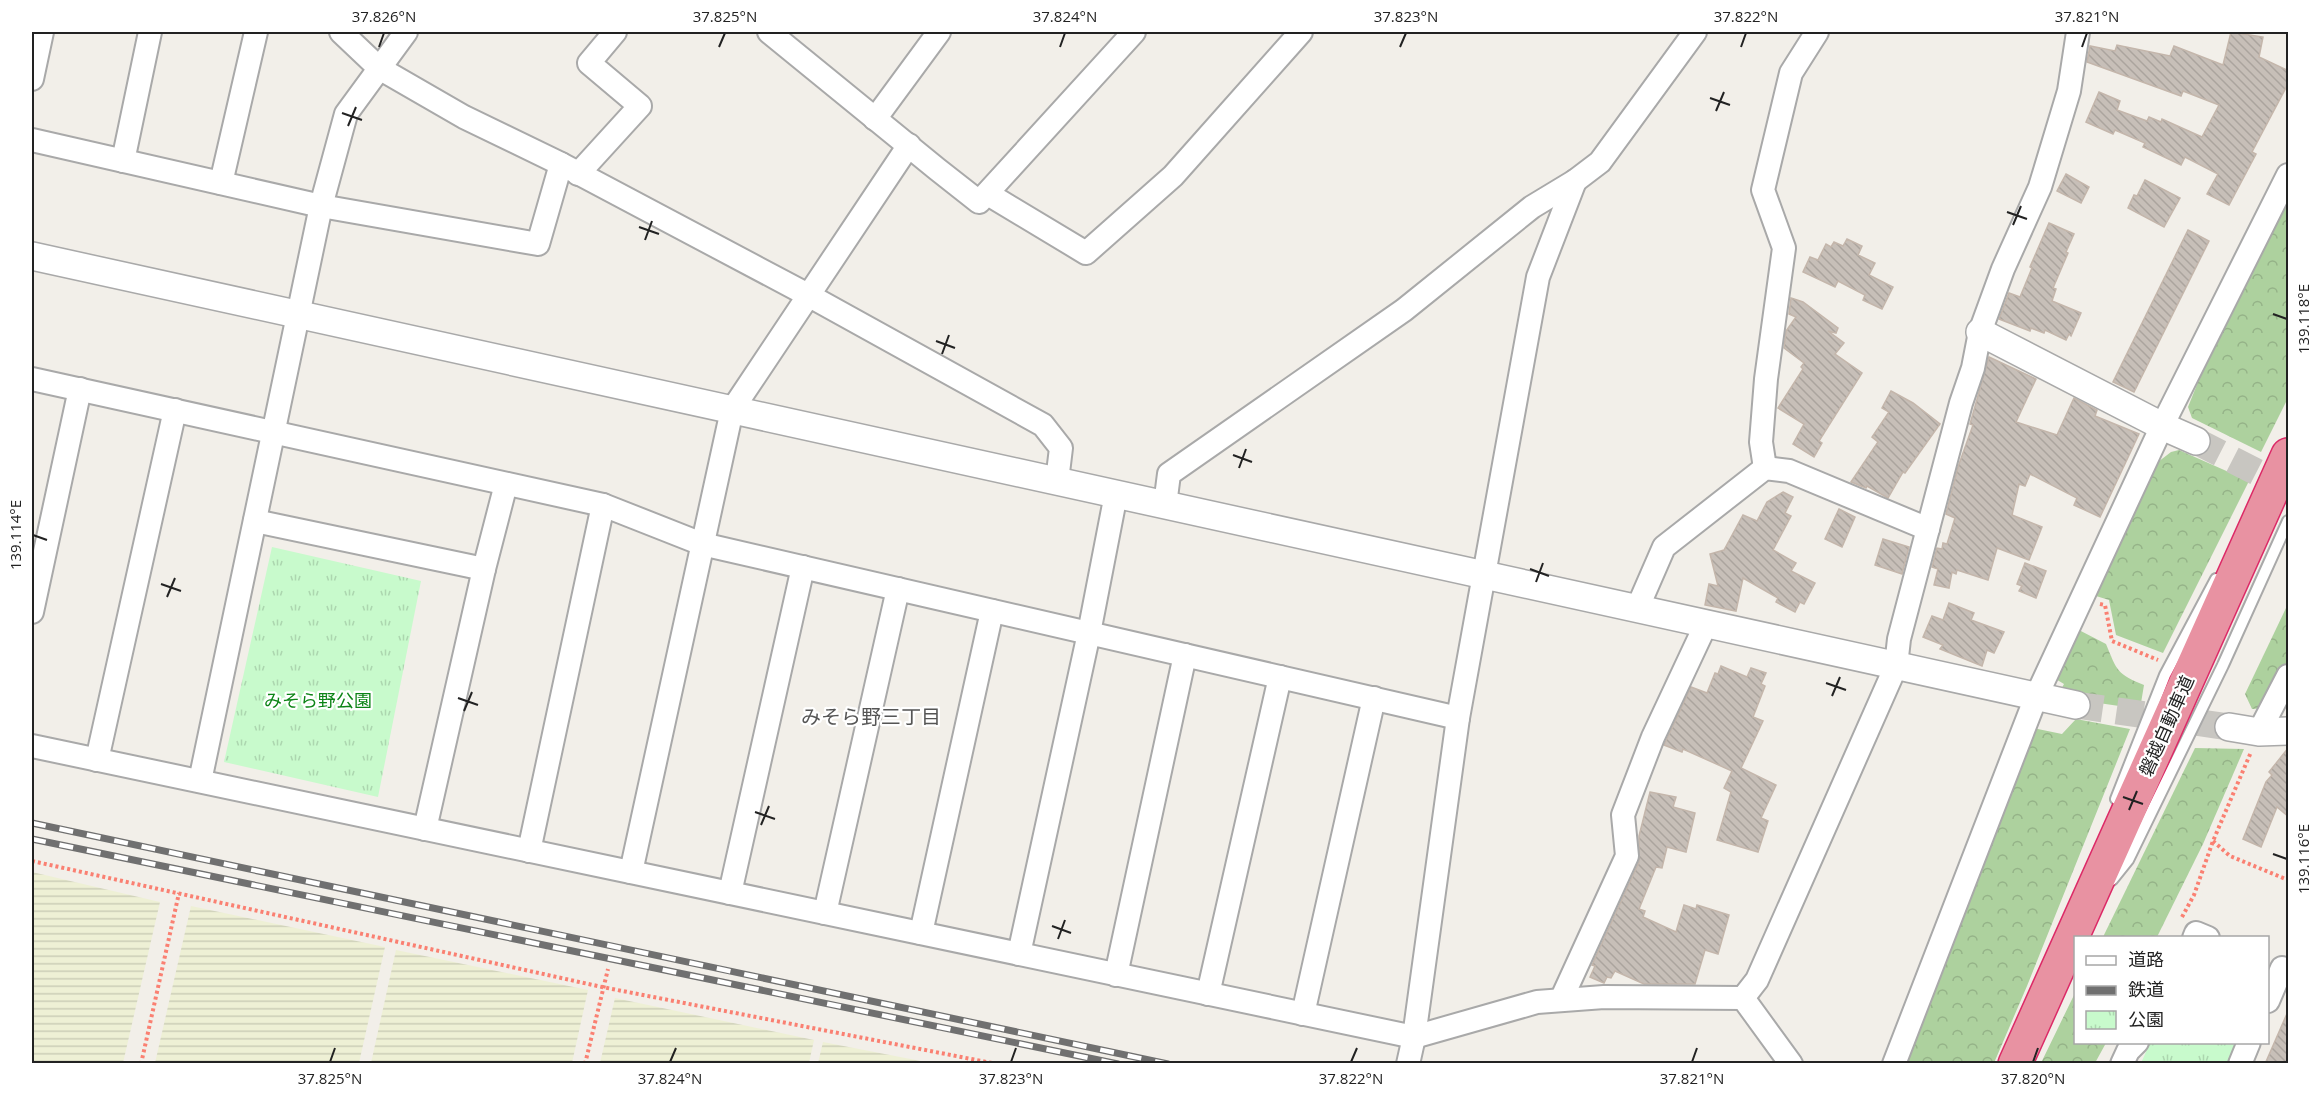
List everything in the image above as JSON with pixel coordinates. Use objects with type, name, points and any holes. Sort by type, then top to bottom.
[{"type":"highway","name":"磐越自動車道","points":[[2015,1064],[2039,1010],[2072,922],[2279,509],[2289,455]]},
{"type":"street","points":[[32,80],[42,32]]},
{"type":"street","points":[[123,161],[150,32]]},
{"type":"street","points":[[221,183],[256,32]]},
{"type":"street","points":[[341,32],[379,68],[464,117],[569,169],[808,295],[1043,425],[1061,448],[1057,481]]},
{"type":"street","points":[[200,782],[321,206],[346,114],[406,32]]},
{"type":"street","points":[[32,140],[321,206],[538,244],[569,169],[640,106],[589,63],[615,32]]},
{"type":"street","points":[[769,32],[980,202],[1134,32]]},
{"type":"street","points":[[875,119],[939,32]]},
{"type":"street","points":[[987,194],[1086,253],[1173,176],[1301,32]]},
{"type":"street","points":[[1165,505],[1169,474],[1404,310],[1532,207],[1575,181],[1600,162],[1693,32]]},
{"type":"street","points":[[1765,468],[1761,442],[1766,379],[1784,248],[1763,190],[1791,73],[1817,32]]},
{"type":"street","points":[[1743,998],[1757,980],[1896,666],[1899,639],[1980,332],[2003,269],[2040,187],[2069,91],[2078,32]]},
{"type":"street","points":[[631,872],[732,410],[909,145]]},
{"type":"street","points":[[1894,1064],[2036,696],[2162,426],[2289,175]]},
{"type":"street","points":[[1408,1064],[1414,1037],[1458,718],[1539,277],[1575,181]]},
{"type":"street","points":[[32,256],[2076,705]]},
{"type":"street","points":[[1980,332],[2162,426],[2196,441]]},
{"type":"street","points":[[32,379],[603,505],[702,544],[1458,718]]},
{"type":"street","points":[[32,612],[80,389]]},
{"type":"street","points":[[97,760],[175,410]]},
{"type":"street","points":[[1637,609],[1664,547],[1765,468],[1789,471],[1928,529]]},
{"type":"street","points":[[425,829],[484,569],[506,484]]},
{"type":"street","points":[[1019,954],[1089,633],[1116,494]]},
{"type":"street","points":[[529,851],[603,505]]},
{"type":"street","points":[[255,521],[484,569]]},
{"type":"street","points":[[730,893],[803,567]]},
{"type":"street","points":[[825,913],[898,589]]},
{"type":"street","points":[[921,933],[992,610]]},
{"type":"street","points":[[1562,1000],[1627,856],[1623,815],[1653,737],[1706,624]]},
{"type":"street","points":[[1116,975],[1185,655]]},
{"type":"street","points":[[2259,732],[2289,676]]},
{"type":"street","points":[[1208,994],[1280,677]]},
{"type":"street","points":[[1303,1014],[1374,698]]},
{"type":"street","points":[[2229,727],[2259,732],[2289,731]]},
{"type":"street","points":[[32,746],[1414,1037],[1537,1002],[1604,997],[1743,998]]},
{"type":"street","points":[[2187,929],[2203,936]]},
{"type":"street","points":[[2269,998],[2279,966]]},
{"type":"street","points":[[1743,998],[1791,1064]]},
{"type":"street","points":[[2122,1064],[2128,1051],[2135,1044]]},
{"type":"street","points":[[2240,1064],[2248,1044]]},
{"type":"lane","points":[[2113,807],[2165,675],[2208,592],[2223,568],[2279,509]]},
{"type":"path","points":[[2096,602],[2105,605],[2112,641],[2158,659]]},
{"type":"path","points":[[2187,929],[2194,895],[2213,841],[2259,732]]},
{"type":"path","points":[[2213,841],[2230,856],[2289,879]]},
{"type":"path","points":[[32,861],[602,987],[997,1064]]},
{"type":"path","points":[[141,1064],[179,893]]},
{"type":"path","points":[[585,1064],[608,969]]},
{"type":"green space","points":[[2288,195],[2288,398],[2261,452],[2192,418],[2188,407],[2200,377]]},
{"type":"green space","points":[[2179,450],[2249,481],[2163,653],[2116,635],[2109,600],[2096,596],[2158,462],[2171,452]]},
{"type":"green space","name":"みそら野公園","points":[[272,547],[421,581],[378,797],[224,762]]},
{"type":"green space","points":[[2286,608],[2288,609],[2288,666],[2267,708],[2252,709],[2245,694]]},
{"type":"green space","points":[[2077,629],[2106,644],[2119,670],[2128,678],[2144,685],[2140,709],[2057,697],[2064,684],[2054,678]]},
{"type":"green space","points":[[2076,719],[2130,729],[1994,1063],[1900,1064],[2033,728],[2062,734]]},
{"type":"green space","points":[[2195,748],[2244,749],[2203,844],[2157,936],[2103,936]]},
{"type":"green space","points":[[32,872],[160,902],[123,1063],[32,1063]]},
{"type":"green space","points":[[191,906],[385,947],[359,1063],[155,1063]]},
{"type":"green space","points":[[396,950],[588,990],[572,1063],[371,1063]]},
{"type":"green space","points":[[2074,995],[2074,1044],[2105,1044],[2095,1063],[2041,1063]]},
{"type":"green space","points":[[615,998],[814,1040],[809,1063],[600,1063]]},
{"type":"green space","points":[[823,1042],[931,1063],[818,1063]]},
{"type":"green space","points":[[2149,1044],[2236,1044],[2228,1063],[2141,1063]]},
{"type":"building","points":[[2231,32],[2263,37],[2259,57],[2289,71],[2289,82],[2252,152],[2256,154],[2229,205],[2207,194],[2218,174],[2185,157],[2181,165],[2143,147],[2145,143],[2115,130],[2113,134],[2086,122],[2099,92],[2120,101],[2117,110],[2147,121],[2149,117],[2161,122],[2162,119],[2202,137],[2219,105],[2183,91],[2181,96],[2087,62],[2090,46],[2115,51],[2117,45],[2170,56],[2174,46],[2223,65]]},
{"type":"building","points":[[2066,174],[2089,187],[2081,203],[2057,191]]},
{"type":"building","points":[[2145,180],[2180,198],[2164,227],[2128,208]]},
{"type":"building","points":[[2049,223],[2074,234],[2053,288],[2056,289],[2052,301],[2081,313],[2071,336],[2069,334],[2066,340],[2045,330],[2044,333],[2031,328],[2030,331],[1999,319],[2009,293],[2020,297]]},
{"type":"building","points":[[2188,230],[2209,241],[2134,392],[2113,382]]},
{"type":"building","points":[[1847,239],[1862,246],[1858,255],[1875,263],[1869,275],[1893,287],[1882,309],[1863,300],[1865,295],[1838,281],[1835,287],[1803,272],[1810,257],[1818,260],[1826,244],[1831,247],[1834,242],[1843,246]]},
{"type":"building","points":[[1791,298],[1803,302],[1838,328],[1836,333],[1828,331],[1844,343],[1835,354],[1862,373],[1819,441],[1822,443],[1814,457],[1793,444],[1804,424],[1778,408],[1803,369],[1801,367],[1804,363],[1784,348],[1786,331],[1796,317],[1789,314]]},
{"type":"building","points":[[1989,357],[2036,379],[2016,422],[2057,435],[2074,398],[2097,410],[2095,416],[2139,434],[2100,517],[2074,505],[2077,498],[2030,474],[2025,486],[2019,484],[2012,515],[2042,527],[2029,560],[1997,548],[1988,580],[1957,570],[1956,574],[1952,572],[1949,588],[1934,585],[1938,569],[1932,567],[1937,548],[1942,549],[1943,543],[1947,544],[1955,518],[1946,514],[1958,467],[1973,425],[1970,424]]},
{"type":"building","points":[[1891,391],[1913,403],[1940,424],[1905,473],[1903,472],[1888,498],[1867,486],[1866,488],[1851,482],[1878,442],[1872,437],[1889,412],[1882,408]]},
{"type":"building","points":[[1783,492],[1793,497],[1785,513],[1791,516],[1773,550],[1796,563],[1791,571],[1815,583],[1804,604],[1800,602],[1795,612],[1776,602],[1778,598],[1743,578],[1736,611],[1705,605],[1709,584],[1718,586],[1710,554],[1724,550],[1743,515],[1757,521],[1767,502]]},
{"type":"building","points":[[1839,509],[1855,517],[1842,547],[1825,539]]},
{"type":"building","points":[[1883,539],[1909,547],[1902,574],[1875,565]]},
{"type":"building","points":[[2025,563],[2046,571],[2036,598],[2019,591],[2022,586],[2017,584]]},
{"type":"building","points":[[1949,603],[1974,613],[1971,620],[2004,632],[1994,653],[1987,650],[1982,666],[1940,649],[1943,645],[1923,637],[1932,616],[1943,620]]},
{"type":"building","points":[[1721,666],[1747,677],[1751,668],[1766,673],[1761,684],[1765,686],[1753,717],[1763,721],[1741,768],[1776,785],[1761,818],[1768,821],[1758,852],[1717,840],[1731,792],[1724,788],[1732,771],[1683,749],[1682,752],[1664,745],[1691,687],[1707,693],[1715,673],[1718,674]]},
{"type":"building","points":[[2289,747],[2289,817],[2277,807],[2261,847],[2243,839],[2266,782],[2272,775],[2269,772]]},
{"type":"building","points":[[1650,792],[1676,797],[1673,807],[1695,813],[1686,852],[1667,847],[1662,868],[1656,867],[1639,909],[1645,911],[1643,917],[1676,932],[1684,905],[1696,909],[1697,905],[1729,915],[1718,954],[1705,950],[1695,984],[1644,984],[1615,971],[1611,978],[1607,977],[1604,983],[1590,977],[1595,966],[1592,965],[1639,862],[1639,836]]},
{"type":"building","points":[[2289,1009],[2289,1064],[2265,1064]]},
{"type":"tunnel","points":[[2196,441],[2288,488]]},
{"type":"tunnel","points":[[2076,705],[2229,727]]},
{"type":"railway","points":[[32,823],[1168,1064]]},
{"type":"railway","points":[[32,839],[1118,1064]]},
{"type":"district","name":"みそら野三丁目","points":[[871,717]]}]
